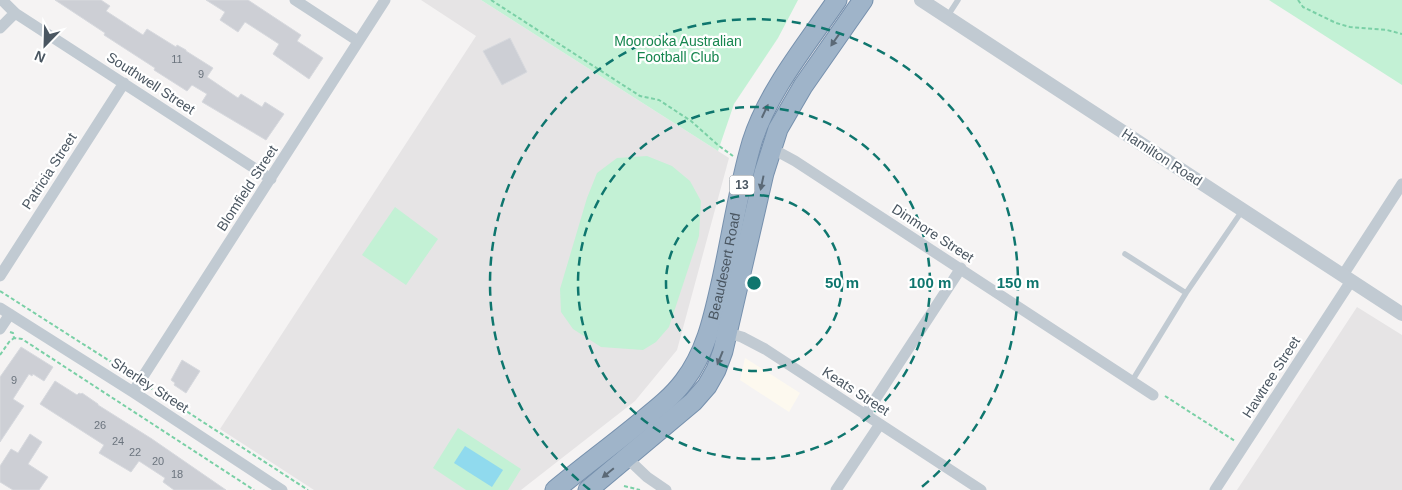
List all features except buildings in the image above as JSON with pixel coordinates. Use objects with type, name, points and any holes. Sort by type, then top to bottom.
[{"type":"highway","name":"Beaudesert Road","points":[[554,490],[673,394],[695,364],[710,328],[752,143],[768,104],[837,0]]},
{"type":"highway","name":"Beaudesert Road","points":[[588,490],[693,402],[716,370],[728,334],[771,148],[778,129],[803,86],[863,0]]},
{"type":"street","name":"Southwell Street","points":[[2,0],[15,12],[271,179]]},
{"type":"street","points":[[295,0],[358,41]]},
{"type":"street","name":"Blomfield Street","points":[[133,392],[385,0]]},
{"type":"street","name":"Hamilton Road","points":[[921,0],[1402,314]]},
{"type":"street","points":[[0,28],[15,12]]},
{"type":"street","name":"Patricia Street","points":[[0,276],[124,83]]},
{"type":"street","name":"Dinmore Street","points":[[771,148],[961,268],[1153,395]]},
{"type":"street","name":"Hawtree Street","points":[[1215,490],[1347,278],[1402,184]]},
{"type":"street","points":[[865,415],[961,268]]},
{"type":"street","points":[[0,329],[5,311]]},
{"type":"street","name":"Sherley Street","points":[[5,311],[287,489]]},
{"type":"street","name":"Keats Street","points":[[710,328],[746,339],[765,349],[980,490]]},
{"type":"street","points":[[836,490],[880,424]]},
{"type":"street","points":[[627,458],[646,477],[666,490]]},
{"type":"lane","points":[[947,17],[958,0]]},
{"type":"lane","points":[[1132,381],[1186,293],[1242,210]]},
{"type":"lane","points":[[1125,254],[1186,293]]},
{"type":"path","points":[[491,0],[640,96],[659,100],[691,121],[746,168]]},
{"type":"path","points":[[1298,0],[1303,7],[1336,23],[1402,34]]},
{"type":"path","points":[[0,291],[127,373]]},
{"type":"path","points":[[13,333],[14,338]]},
{"type":"path","points":[[0,355],[8,342],[14,338],[22,339],[254,490]]},
{"type":"path","points":[[151,388],[308,490]]},
{"type":"path","points":[[1153,395],[1168,397],[1244,446]]},
{"type":"path","points":[[287,489],[296,482]]},
{"type":"path","points":[[624,486],[640,490]]},
{"type":"shaded area","points":[[421,0],[481,0],[729,158],[677,350],[635,401],[521,490],[314,490],[220,429],[476,36]]},
{"type":"shaded area","points":[[1357,307],[1402,335],[1402,490],[1237,490]]},
{"type":"shaded area","points":[[745,358],[800,393],[789,412],[740,380]]},
{"type":"green space","name":"Moorooka Australian Football Club","points":[[481,0],[798,0],[778,38],[734,104],[718,151]]},
{"type":"green space","points":[[1269,0],[1402,0],[1402,85]]},
{"type":"green space","points":[[647,156],[672,166],[690,181],[701,201],[699,236],[669,327],[656,342],[643,350],[601,347],[573,329],[561,312],[560,289],[587,198],[597,173],[617,158]]},
{"type":"green space","points":[[395,207],[438,239],[406,285],[362,255]]},
{"type":"green space","points":[[458,428],[521,469],[508,490],[466,490],[433,468]]},
{"type":"water","points":[[465,446],[503,470],[492,487],[454,463]]}]
